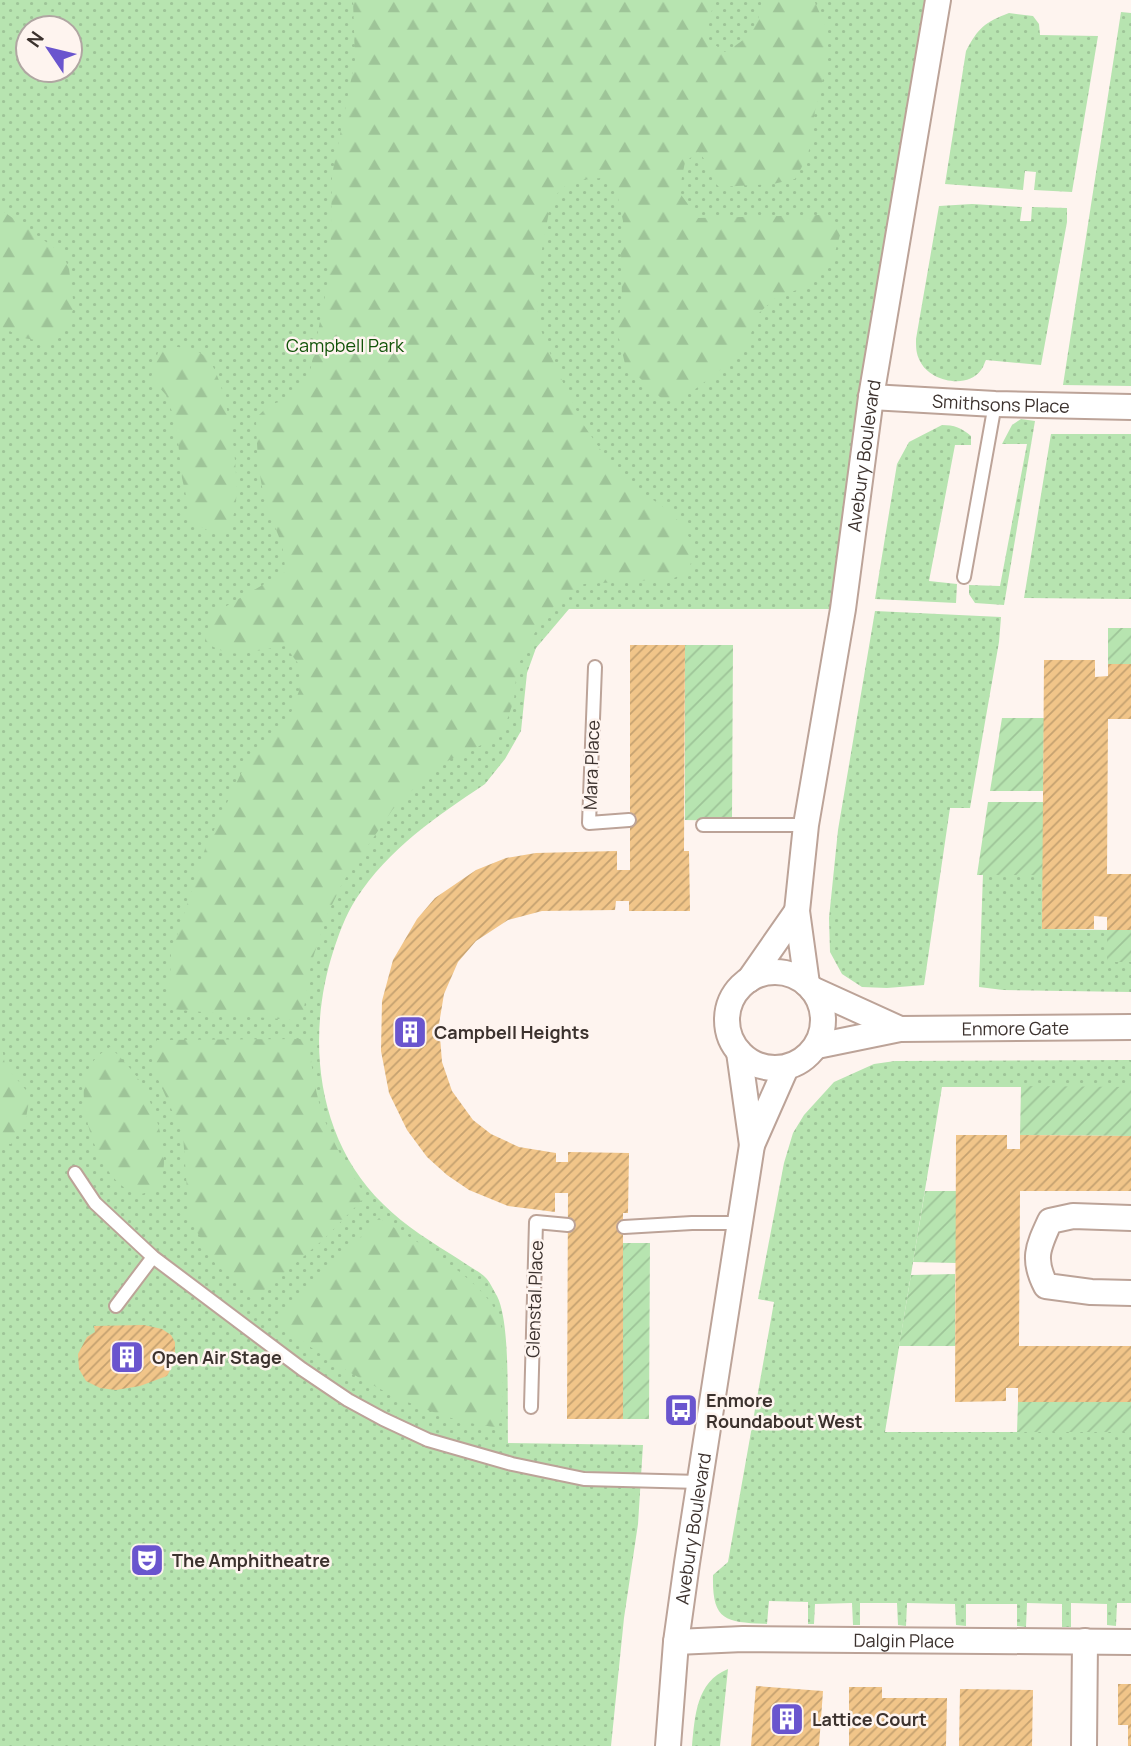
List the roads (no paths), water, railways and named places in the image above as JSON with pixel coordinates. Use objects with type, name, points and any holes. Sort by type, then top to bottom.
[{"type":"street","name":"Avebury Boulevard","points":[[810,986],[797,911],[806,825],[843,609],[871,397],[938,0]]},
{"type":"street","name":"Smithsons Place","points":[[871,397],[995,404],[1131,407]]},
{"type":"street","name":"Avebury Boulevard","points":[[749,980],[797,911]]},
{"type":"street","points":[[779,972],[794,975],[810,986],[820,1001],[824,1017],[817,1046],[808,1056],[786,1068],[773,1069],[760,1066],[739,1052],[730,1037],[727,1021],[730,1005],[737,991],[749,980],[779,972]]},
{"type":"street","name":"Enmore Gate","points":[[810,986],[900,1029]]},
{"type":"street","name":"Enmore Gate","points":[[817,1046],[900,1029],[1131,1027]]},
{"type":"street","name":"Avebury Boulevard","points":[[739,1052],[752,1145]]},
{"type":"street","name":"Avebury Boulevard","points":[[668,1746],[676,1642],[752,1145],[786,1068]]},
{"type":"street","points":[[1131,1218],[1073,1216],[1050,1221],[1038,1247],[1038,1270],[1046,1286],[1091,1292],[1131,1293]]},
{"type":"street","name":"Dalgin Place","points":[[676,1642],[743,1639],[1131,1642]]},
{"type":"street","points":[[1084,1746],[1085,1641]]},
{"type":"lane","points":[[964,577],[995,404]]},
{"type":"lane","name":"Mara Place","points":[[595,667],[589,823],[629,820]]},
{"type":"lane","points":[[703,825],[806,825]]},
{"type":"lane","points":[[75,1173],[95,1203],[153,1257],[302,1369],[348,1400],[383,1419],[428,1440],[475,1455],[584,1479],[700,1482]]},
{"type":"lane","name":"Glenstal Place","points":[[531,1407],[536,1222],[568,1226]]},
{"type":"lane","points":[[624,1227],[740,1223]]},
{"type":"lane","points":[[116,1306],[153,1257]]},
{"type":"place","name":"Campbell Heights","points":[[410,1032]]},
{"type":"place","name":"Open Air Stage","points":[[127,1357]]},
{"type":"place","name":"Enmore Roundabout West","points":[[681,1410]]},
{"type":"place","name":"The Amphitheatre","points":[[147,1560]]},
{"type":"place","name":"Lattice Court","points":[[787,1719]]},
{"type":"park label","name":"Campbell Park","points":[[345,345]]}]
